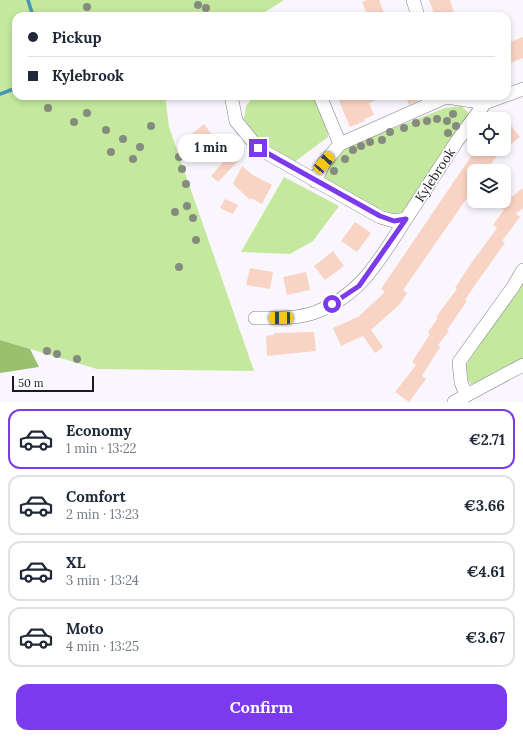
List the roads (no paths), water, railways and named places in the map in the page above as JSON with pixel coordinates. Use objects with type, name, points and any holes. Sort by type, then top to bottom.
[{"type":"street","points":[[412,0],[416,12]]},
{"type":"street","points":[[511,94],[523,89]]},
{"type":"street","points":[[232,100],[236,121],[258,148],[380,216],[394,221],[406,219]]},
{"type":"street","points":[[322,100],[340,144]]},
{"type":"street","points":[[315,181],[324,163],[340,144],[439,100]]},
{"type":"street","points":[[466,100],[485,103],[493,100]]},
{"type":"street","name":"Kylebrook","points":[[255,318],[281,318],[316,312],[347,296],[359,286],[369,274],[485,103]]},
{"type":"street","points":[[466,395],[460,382],[460,362],[513,287],[523,270]]},
{"type":"street","points":[[454,402],[523,365]]},
{"type":"waterway","points":[[28,0],[32,12]]},
{"type":"waterway","points":[[0,94],[12,90]]}]
